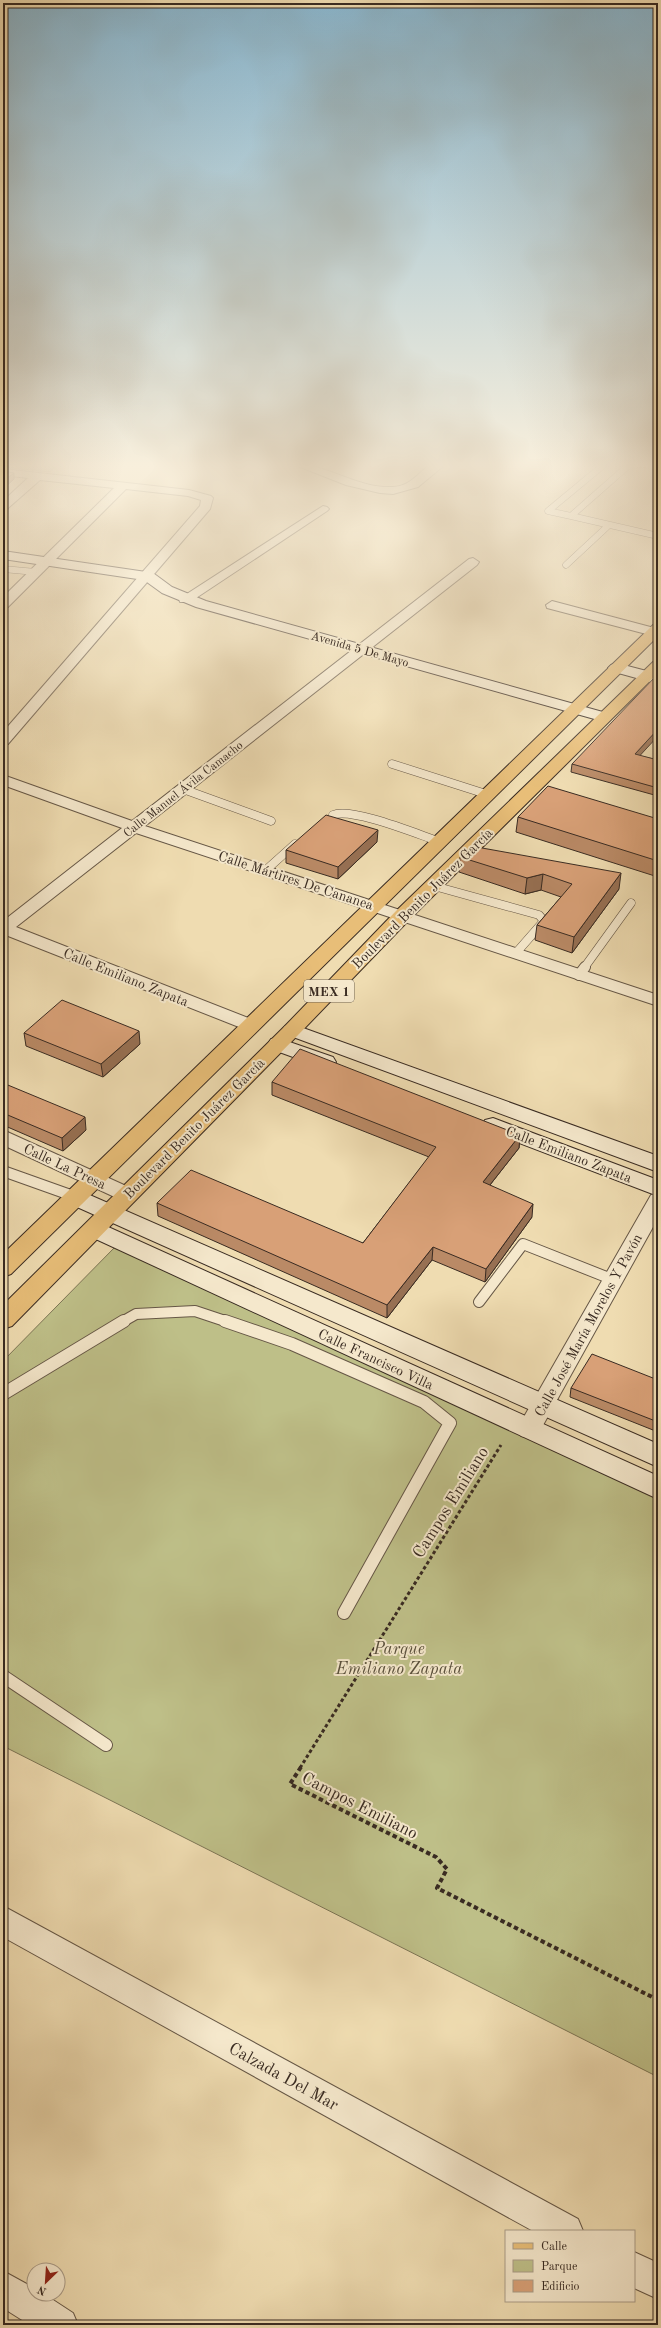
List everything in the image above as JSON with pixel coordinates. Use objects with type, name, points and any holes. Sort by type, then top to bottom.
[{"type":"main road","name":"Boulevard Benito Juárez García","points":[[3,1268],[486,794],[656,630]]},
{"type":"main road","name":"Boulevard Benito Juárez García","points":[[3,1320],[285,1037],[403,915],[604,717],[654,673]]},
{"type":"street","points":[[3,604],[36,572]]},
{"type":"street","name":"Avenida 5 De Mayo","points":[[121,572],[148,576],[167,590],[185,599],[604,717]]},
{"type":"street","points":[[3,741],[152,572]]},
{"type":"street","points":[[185,599],[227,572]]},
{"type":"street","name":"Calle Manuel Ávila Camacho","points":[[3,928],[184,789],[461,572]]},
{"type":"street","points":[[552,605],[656,630]]},
{"type":"street","points":[[616,668],[654,673]]},
{"type":"street","name":"Calle Mártires De Cananea","points":[[3,780],[134,827],[373,905],[658,1001]]},
{"type":"street","name":"Calle Emiliano Zapata","points":[[3,928],[250,1025]]},
{"type":"street","points":[[285,1037],[442,1106]]},
{"type":"street","name":"Calle Emiliano Zapata","points":[[285,1037],[658,1164]]},
{"type":"street","name":"Calle Emiliano Zapata","points":[[472,1117],[658,1188]]},
{"type":"street","name":"Calle La Presa","points":[[3,1137],[128,1195]]},
{"type":"street","name":"Calle Francisco Villa","points":[[76,1197],[658,1456]]},
{"type":"street","name":"Calle José María Morelos Y Pavón","points":[[529,1429],[544,1405],[658,1200]]},
{"type":"street","name":"Calle Francisco Villa","points":[[94,1229],[658,1488]]},
{"type":"street","name":"Calzada Del Mar","points":[[3,1921],[564,2230]]},
{"type":"street","points":[[635,2270],[658,2282]]},
{"type":"street","points":[[3,2288],[61,2325]]},
{"type":"lane","points":[[392,764],[486,794]]},
{"type":"lane","points":[[184,789],[271,821]]},
{"type":"lane","points":[[333,815],[340,812],[357,815],[438,841]]},
{"type":"lane","points":[[266,870],[301,839]]},
{"type":"lane","points":[[434,886],[539,916],[544,921],[516,953]]},
{"type":"lane","points":[[580,975],[631,904]]},
{"type":"lane","points":[[3,1171],[76,1197]]},
{"type":"lane","points":[[478,1302],[523,1244],[614,1280]]},
{"type":"lane","points":[[3,1394],[136,1314],[195,1312],[292,1344],[424,1402],[450,1424],[344,1613]]},
{"type":"lane","points":[[3,1676],[106,1745]]},
{"type":"path","name":"Campos Emiliano","points":[[501,1444],[290,1784],[436,1857],[447,1869],[437,1888],[658,2000]]},
{"type":"green space","name":"Parque Emiliano Zapata","points":[[115,1247],[658,1492],[658,2077],[3,1746],[3,1361]]},
{"type":"building","points":[[655,677],[658,677],[658,729],[635,754],[658,760],[658,788],[572,764]]},
{"type":"building","points":[[548,786],[658,819],[658,861],[518,817]]},
{"type":"building","points":[[326,815],[378,830],[338,867],[286,850]]},
{"type":"building","points":[[471,846],[621,873],[574,937],[537,925],[572,884],[543,874],[527,878],[460,857]]},
{"type":"building","points":[[62,1000],[139,1031],[101,1064],[24,1033]]},
{"type":"building","points":[[300,1049],[520,1135],[483,1182],[533,1204],[486,1269],[433,1247],[387,1305],[157,1203],[191,1170],[363,1243],[436,1147],[272,1082]]},
{"type":"building","points":[[3,1083],[85,1117],[62,1138],[3,1113]]},
{"type":"building","points":[[592,1354],[658,1380],[658,1422],[571,1388]]}]
